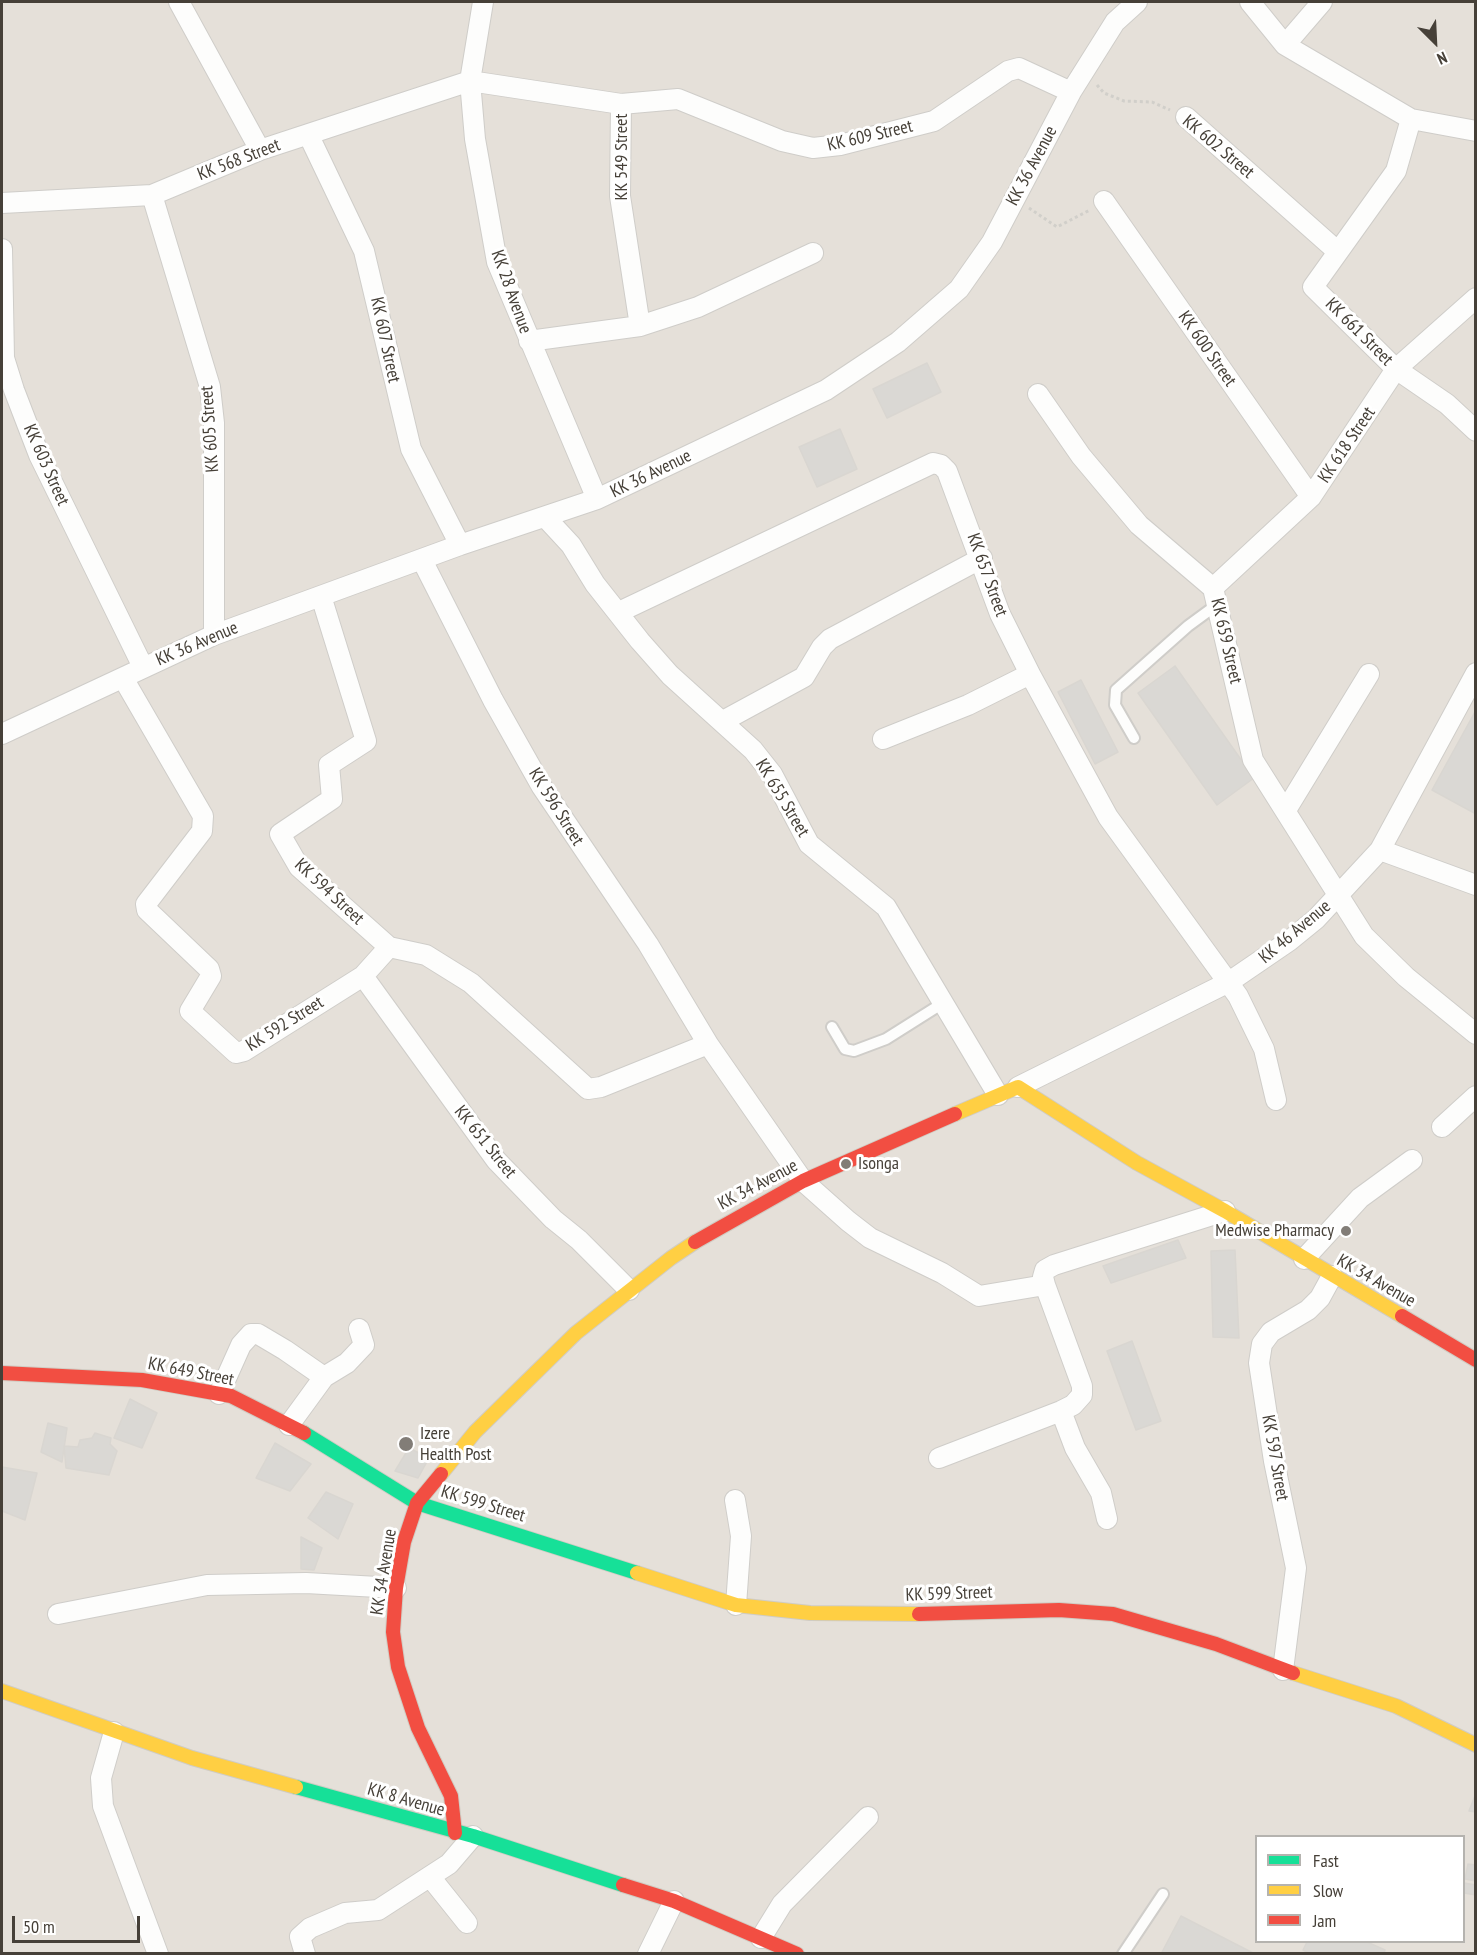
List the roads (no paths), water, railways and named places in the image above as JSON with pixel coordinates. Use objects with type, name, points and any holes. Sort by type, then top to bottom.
[{"type":"main road","name":"KK 34 Avenue","points":[[464,1834],[451,1796],[418,1728],[398,1667],[392,1618],[404,1542],[417,1503],[475,1432],[534,1372],[629,1290],[671,1258],[720,1226],[803,1180],[1018,1087],[1137,1163],[1225,1211],[1476,1360]]},
{"type":"main road","name":"KK 649 Street","points":[[2,1372],[142,1380],[231,1396],[289,1425],[417,1503]]},
{"type":"main road","name":"KK 599 Street","points":[[417,1503],[736,1605],[810,1613],[869,1615],[1059,1610],[1113,1614],[1216,1644],[1282,1670],[1396,1706],[1476,1745]]},
{"type":"main road","name":"KK 8 Avenue","points":[[2,1691],[192,1758],[464,1834],[674,1901],[797,1953]]},
{"type":"street","points":[[179,2],[260,150]]},
{"type":"street","name":"KK 28 Avenue","points":[[483,2],[470,81],[475,139],[497,262],[597,500]]},
{"type":"street","name":"KK 36 Avenue","points":[[2,734],[214,635],[460,545],[597,500],[826,390],[897,342],[959,289],[992,242],[1071,92],[1115,22],[1137,2]]},
{"type":"street","points":[[1250,2],[1285,45],[1411,119],[1476,131]]},
{"type":"street","points":[[1285,45],[1322,2]]},
{"type":"street","name":"KK 609 Street","points":[[621,104],[678,99],[782,141],[813,148],[840,145],[934,121],[950,113],[1008,71],[1019,69],[1071,92]]},
{"type":"street","name":"KK 568 Street","points":[[2,203],[152,195],[260,150],[309,136],[470,81]]},
{"type":"street","name":"KK 549 Street","points":[[470,81],[621,104],[621,196],[640,326]]},
{"type":"street","name":"KK 602 Street","points":[[1185,117],[1337,251]]},
{"type":"street","name":"KK 661 Street","points":[[1411,119],[1396,171],[1313,287],[1396,369],[1447,404],[1476,431]]},
{"type":"street","name":"KK 607 Street","points":[[309,136],[364,251],[411,449],[460,545]]},
{"type":"street","name":"KK 605 Street","points":[[152,195],[210,387],[214,423],[214,635]]},
{"type":"street","name":"KK 600 Street","points":[[1104,201],[1311,496]]},
{"type":"street","name":"KK 603 Street","points":[[2,249],[4,358],[14,390],[39,454],[143,667]]},
{"type":"street","points":[[529,341],[640,326],[698,307],[813,253]]},
{"type":"street","name":"KK 618 Street","points":[[1215,596],[1311,496],[1396,369],[1476,298]]},
{"type":"street","name":"KK 659 Street","points":[[1038,394],[1082,456],[1139,525],[1215,596],[1251,753],[1364,936],[1406,977],[1476,1035]]},
{"type":"street","name":"KK 657 Street","points":[[619,612],[933,463],[940,465],[947,471],[982,558],[1000,614],[1030,674],[1108,817],[1229,982],[1264,1049],[1276,1100]]},
{"type":"street","name":"KK 655 Street","points":[[546,518],[571,545],[595,584],[670,675],[753,750],[772,774],[809,844],[886,907],[998,1095]]},
{"type":"street","points":[[723,721],[804,677],[822,647],[830,639],[982,558]]},
{"type":"street","name":"KK 596 Street","points":[[422,560],[492,700],[542,787],[648,944],[708,1044],[803,1180],[870,1238],[942,1273],[979,1296],[1045,1285]]},
{"type":"street","name":"KK 594 Street","points":[[321,596],[366,741],[329,765],[332,799],[280,834],[299,867],[389,947],[426,955],[471,983],[588,1089],[708,1044]]},
{"type":"street","name":"KK 46 Avenue","points":[[1018,1087],[1229,982],[1289,941],[1340,894],[1380,850],[1476,673]]},
{"type":"street","points":[[883,739],[968,705],[1030,674]]},
{"type":"street","points":[[1286,810],[1370,674]]},
{"type":"street","name":"KK 592 Street","points":[[123,678],[203,816],[202,831],[146,904],[147,910],[209,969],[211,976],[190,1011],[236,1053],[244,1051],[363,976],[389,947]]},
{"type":"street","points":[[1380,850],[1476,885]]},
{"type":"street","name":"KK 651 Street","points":[[363,976],[496,1160],[552,1219],[579,1240],[629,1290]]},
{"type":"street","points":[[1442,1127],[1476,1096]]},
{"type":"street","points":[[1304,1259],[1360,1198],[1412,1160]]},
{"type":"street","points":[[939,1458],[1062,1411],[1073,1405],[1082,1395],[1082,1386],[1045,1285],[1043,1277],[1045,1270],[1054,1265],[1225,1211]]},
{"type":"street","name":"KK 597 Street","points":[[1282,1670],[1296,1568],[1274,1461],[1259,1363],[1262,1344],[1272,1332],[1308,1310],[1320,1298],[1332,1276]]},
{"type":"street","points":[[289,1425],[324,1377],[347,1363],[364,1345],[359,1329]]},
{"type":"street","points":[[219,1394],[241,1345],[251,1334],[258,1334],[324,1377]]},
{"type":"street","points":[[1062,1411],[1075,1448],[1101,1493],[1107,1519]]},
{"type":"street","points":[[735,1500],[741,1536],[736,1605]]},
{"type":"street","points":[[58,1614],[207,1585],[306,1583],[396,1588]]},
{"type":"street","points":[[114,1732],[101,1778],[103,1806],[158,1953]]},
{"type":"street","points":[[761,1938],[782,1904],[868,1817]]},
{"type":"street","points":[[305,1953],[300,1936],[310,1928],[345,1913],[378,1910],[431,1878],[449,1864],[464,1834]]},
{"type":"street","points":[[431,1878],[467,1923]]},
{"type":"street","points":[[648,1953],[674,1901]]},
{"type":"lane","points":[[1134,738],[1115,705],[1116,690],[1188,626],[1215,596]]},
{"type":"lane","points":[[831,1027],[845,1048],[854,1051],[886,1039],[943,1003]]},
{"type":"lane","points":[[1123,1953],[1162,1894]]},
{"type":"place","name":"Isonga","points":[[846,1164]]},
{"type":"place","name":"Medwise Pharmacy","points":[[1346,1231]]},
{"type":"place","name":"Izere Health Post","points":[[406,1444]]}]
